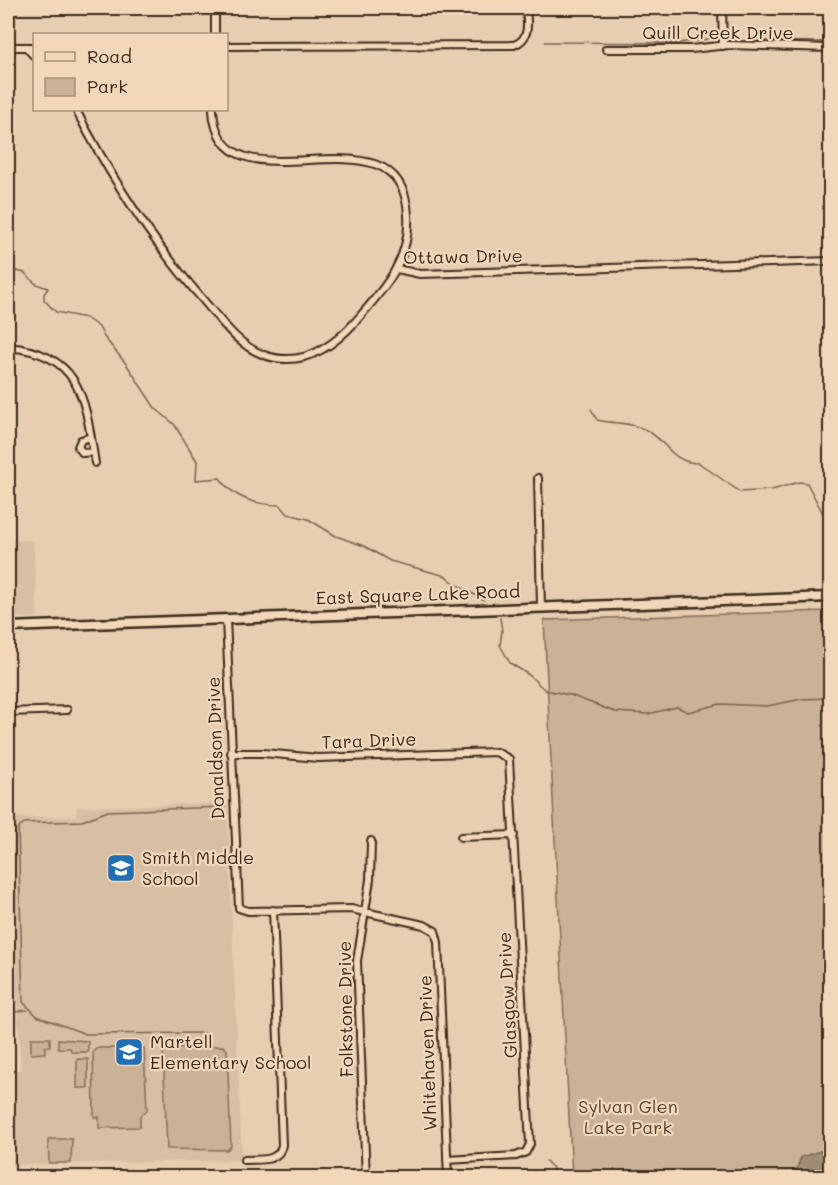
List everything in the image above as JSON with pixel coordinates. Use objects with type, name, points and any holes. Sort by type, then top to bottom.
[{"type":"main road","name":"East Square Lake Road","points":[[8,627],[831,597]]},
{"type":"street","points":[[215,8],[215,33]]},
{"type":"street","points":[[228,46],[510,45],[521,42],[527,31],[526,8]]},
{"type":"street","points":[[722,8],[723,45]]},
{"type":"street","name":"Quill Creek Drive","points":[[606,49],[691,49],[723,45],[831,48]]},
{"type":"street","points":[[8,47],[33,47]]},
{"type":"street","points":[[26,47],[33,55]]},
{"type":"street","name":"Ottawa Drive","points":[[77,111],[110,174],[156,243],[228,328],[260,353],[293,359],[324,350],[350,327],[397,269],[420,274],[831,261]]},
{"type":"street","points":[[213,111],[220,137],[232,151],[245,157],[266,160],[359,160],[374,163],[389,171],[401,183],[408,208],[407,239],[397,269]]},
{"type":"street","points":[[8,347],[36,352],[66,371],[85,402],[95,463]]},
{"type":"street","points":[[91,437],[81,440],[78,447],[83,453],[93,452]]},
{"type":"street","points":[[538,478],[541,607]]},
{"type":"street","name":"Donaldson Drive","points":[[226,619],[238,904],[240,910],[273,910]]},
{"type":"street","points":[[8,712],[67,711]]},
{"type":"street","name":"Tara Drive","points":[[231,753],[263,753],[318,758],[496,752],[507,757]]},
{"type":"street","name":"Glasgow Drive","points":[[447,1160],[519,1156],[526,1152],[530,1144],[511,766],[507,757]]},
{"type":"street","points":[[461,837],[514,835]]},
{"type":"street","name":"Folkstone Drive","points":[[366,1178],[357,961],[370,880],[371,841]]},
{"type":"street","points":[[244,1160],[273,1158],[279,1155],[282,1145],[273,910],[344,908],[364,912]]},
{"type":"street","name":"Whitehaven Drive","points":[[364,912],[432,928],[438,942],[448,1178]]},
{"type":"shaded area","points":[[33,540],[38,617],[8,617],[8,541]]},
{"type":"shaded area","name":"Smith Middle School","points":[[227,803],[242,1160],[8,1165],[8,1070],[21,1070],[16,987],[8,987],[8,972],[16,971],[10,818],[76,816],[77,807]]},
{"type":"shaded area","points":[[830,1148],[830,1177],[794,1177],[801,1157]]},
{"type":"green space","name":"Sylvan Glen Lake Park","points":[[830,611],[830,1177],[572,1177],[544,620]]},
{"type":"green space","points":[[31,1038],[50,1038],[50,1046],[45,1047],[45,1053],[31,1054]]},
{"type":"green space","points":[[58,1039],[88,1041],[88,1052],[72,1052],[70,1048],[58,1048]]},
{"type":"green space","points":[[223,1046],[227,1050],[231,1146],[227,1150],[167,1149],[163,1048]]},
{"type":"green space","points":[[97,1048],[144,1048],[147,1110],[140,1116],[140,1127],[99,1128],[99,1117],[94,1117],[93,1052]]},
{"type":"green space","points":[[77,1059],[88,1059],[88,1088],[77,1088]]},
{"type":"green space","points":[[48,1139],[72,1139],[71,1163],[49,1163]]},
{"type":"waterway","points":[[735,38],[741,41],[830,42]]},
{"type":"waterway","points":[[545,42],[678,43],[709,39]]},
{"type":"waterway","points":[[8,269],[25,273],[36,284],[48,288],[44,294],[44,300],[56,312],[86,318],[99,327],[155,408],[174,424],[197,461],[196,480],[220,478],[239,496],[262,504],[280,505],[288,514],[308,519],[336,536],[364,546],[390,561],[446,576],[484,600]]},
{"type":"waterway","points":[[591,409],[597,420],[628,424],[646,430],[681,459],[699,463],[740,492],[772,490],[799,482],[807,483],[830,527]]},
{"type":"waterway","points":[[500,618],[502,631],[500,645],[510,663],[529,675],[545,690],[570,695],[615,712],[648,714],[677,707],[688,712],[720,704],[767,706],[802,699],[830,698]]},
{"type":"waterway","points":[[205,1033],[86,1034],[37,1016],[23,1002],[18,829],[24,823],[82,821],[108,811],[225,807]]},
{"type":"waterway","points":[[8,1013],[27,1010]]},
{"type":"waterway","points":[[546,1161],[553,1168],[554,1178]]},
{"type":"place","name":"Smith Middle School","points":[[121,868]]},
{"type":"place","name":"Martell Elementary School","points":[[129,1052]]}]
